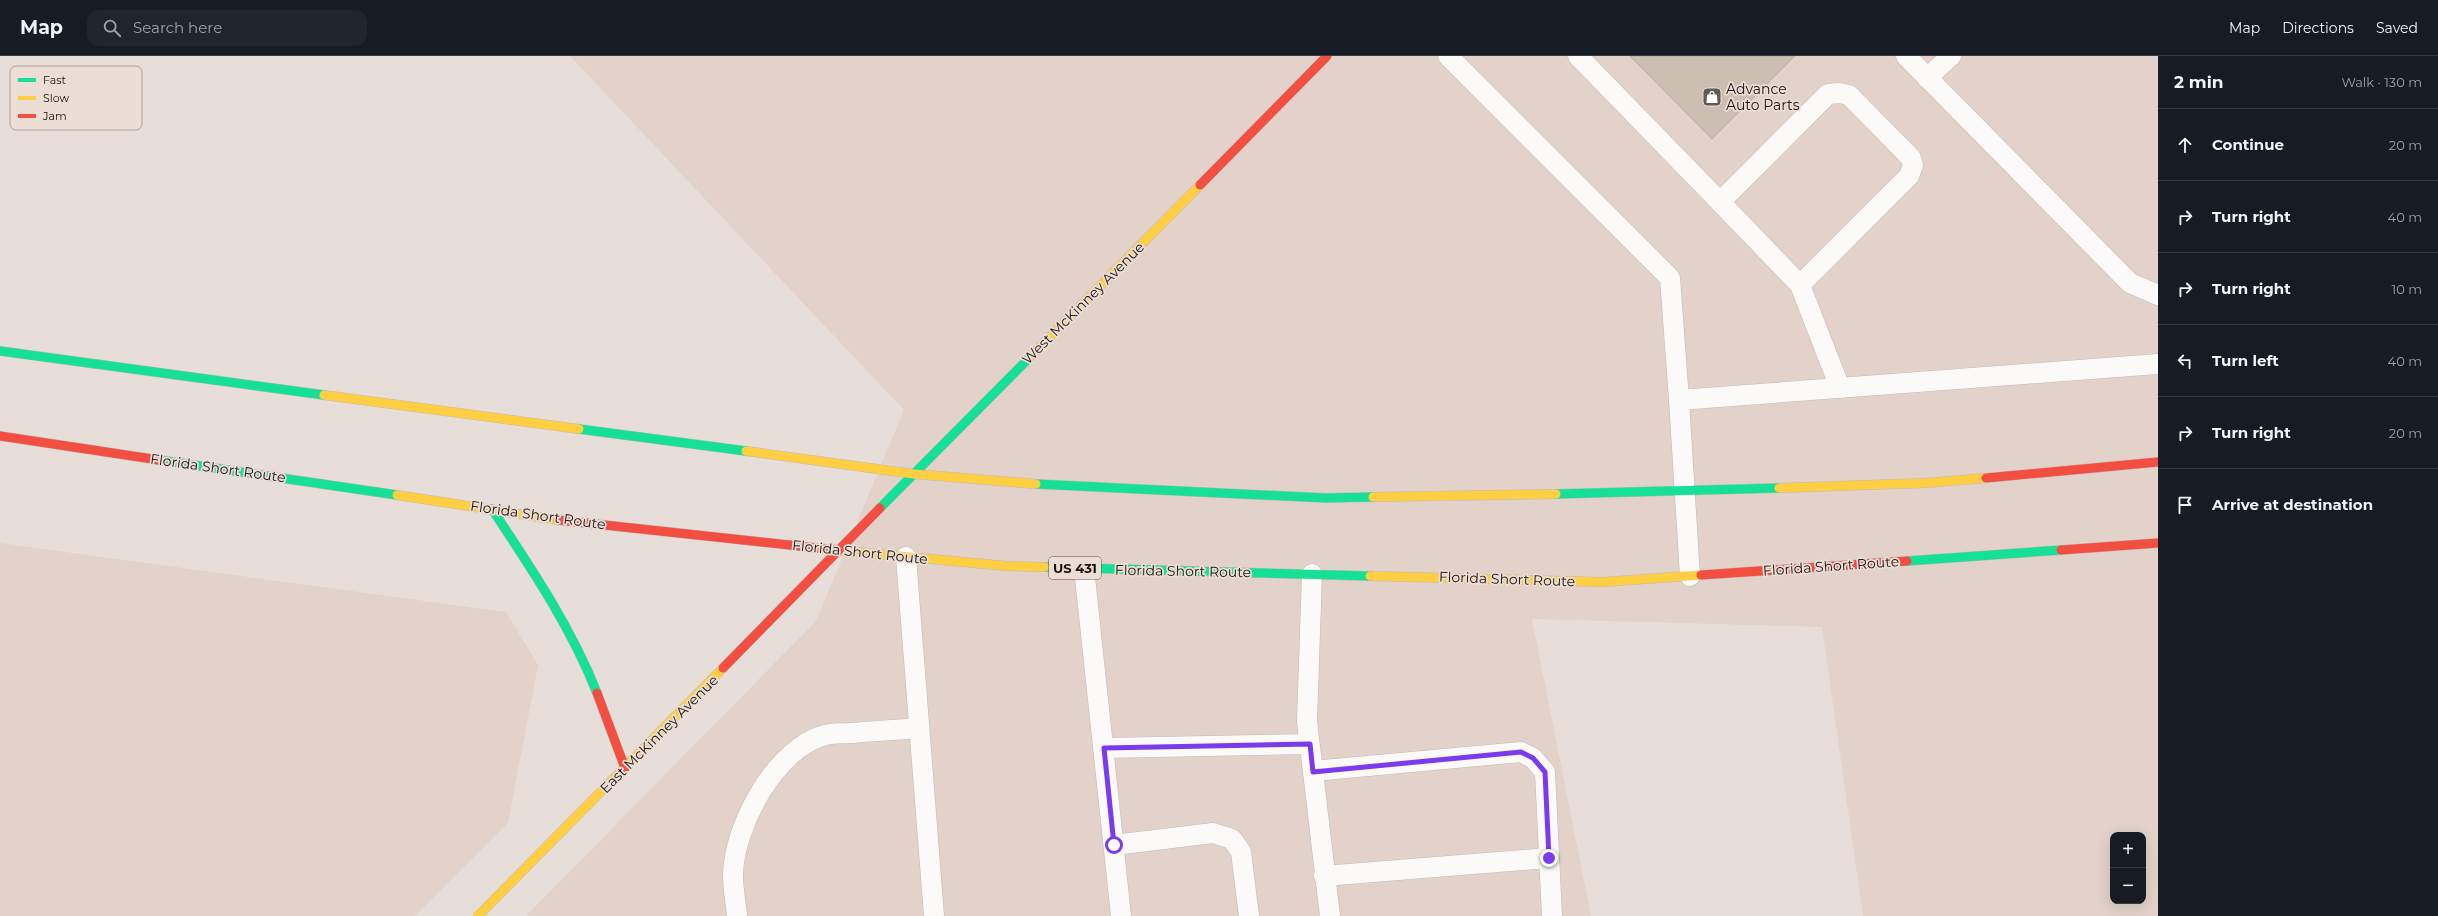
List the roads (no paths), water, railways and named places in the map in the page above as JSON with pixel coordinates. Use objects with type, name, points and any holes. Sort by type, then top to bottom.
[{"type":"main road","name":"West McKinney Avenue","points":[[840,551],[914,474],[1327,56]]},
{"type":"main road","points":[[0,351],[914,474],[1026,484],[1326,498],[1686,491],[1926,483],[2158,462]]},
{"type":"main road","name":"Florida Short Route","points":[[0,436],[492,509],[537,518],[840,551],[1006,566],[1603,582],[2158,543]]},
{"type":"main road","points":[[492,509],[538,579],[582,654],[626,768]]},
{"type":"main road","name":"East McKinney Avenue","points":[[478,916],[537,854],[626,768],[840,551]]},
{"type":"lane","points":[[1448,56],[1670,278],[1686,491],[1690,576]]},
{"type":"lane","points":[[1578,56],[1800,285],[1840,388]]},
{"type":"lane","points":[[1906,56],[2130,283],[2158,295]]},
{"type":"lane","points":[[1928,78],[1951,56]]},
{"type":"lane","points":[[1720,202],[1828,94],[1839,92],[1849,95],[1911,158],[1913,166],[1909,176],[1800,285]]},
{"type":"lane","points":[[1679,400],[2158,364]]},
{"type":"lane","points":[[906,557],[934,916]]},
{"type":"lane","points":[[1084,568],[1121,916]]},
{"type":"lane","points":[[1312,574],[1307,721],[1324,876],[1330,916]]},
{"type":"lane","points":[[737,916],[733,876],[739,846],[748,817],[761,791],[777,766],[797,749],[825,735],[919,728]]},
{"type":"lane","points":[[1104,748],[1310,744]]},
{"type":"lane","points":[[1313,772],[1521,752],[1533,758],[1545,772],[1552,916]]},
{"type":"lane","points":[[1114,845],[1213,833],[1232,839],[1241,852],[1249,916]]},
{"type":"lane","points":[[1324,876],[1549,858]]},
{"type":"place","name":"Advance Auto Parts","points":[[1712,97]]}]
